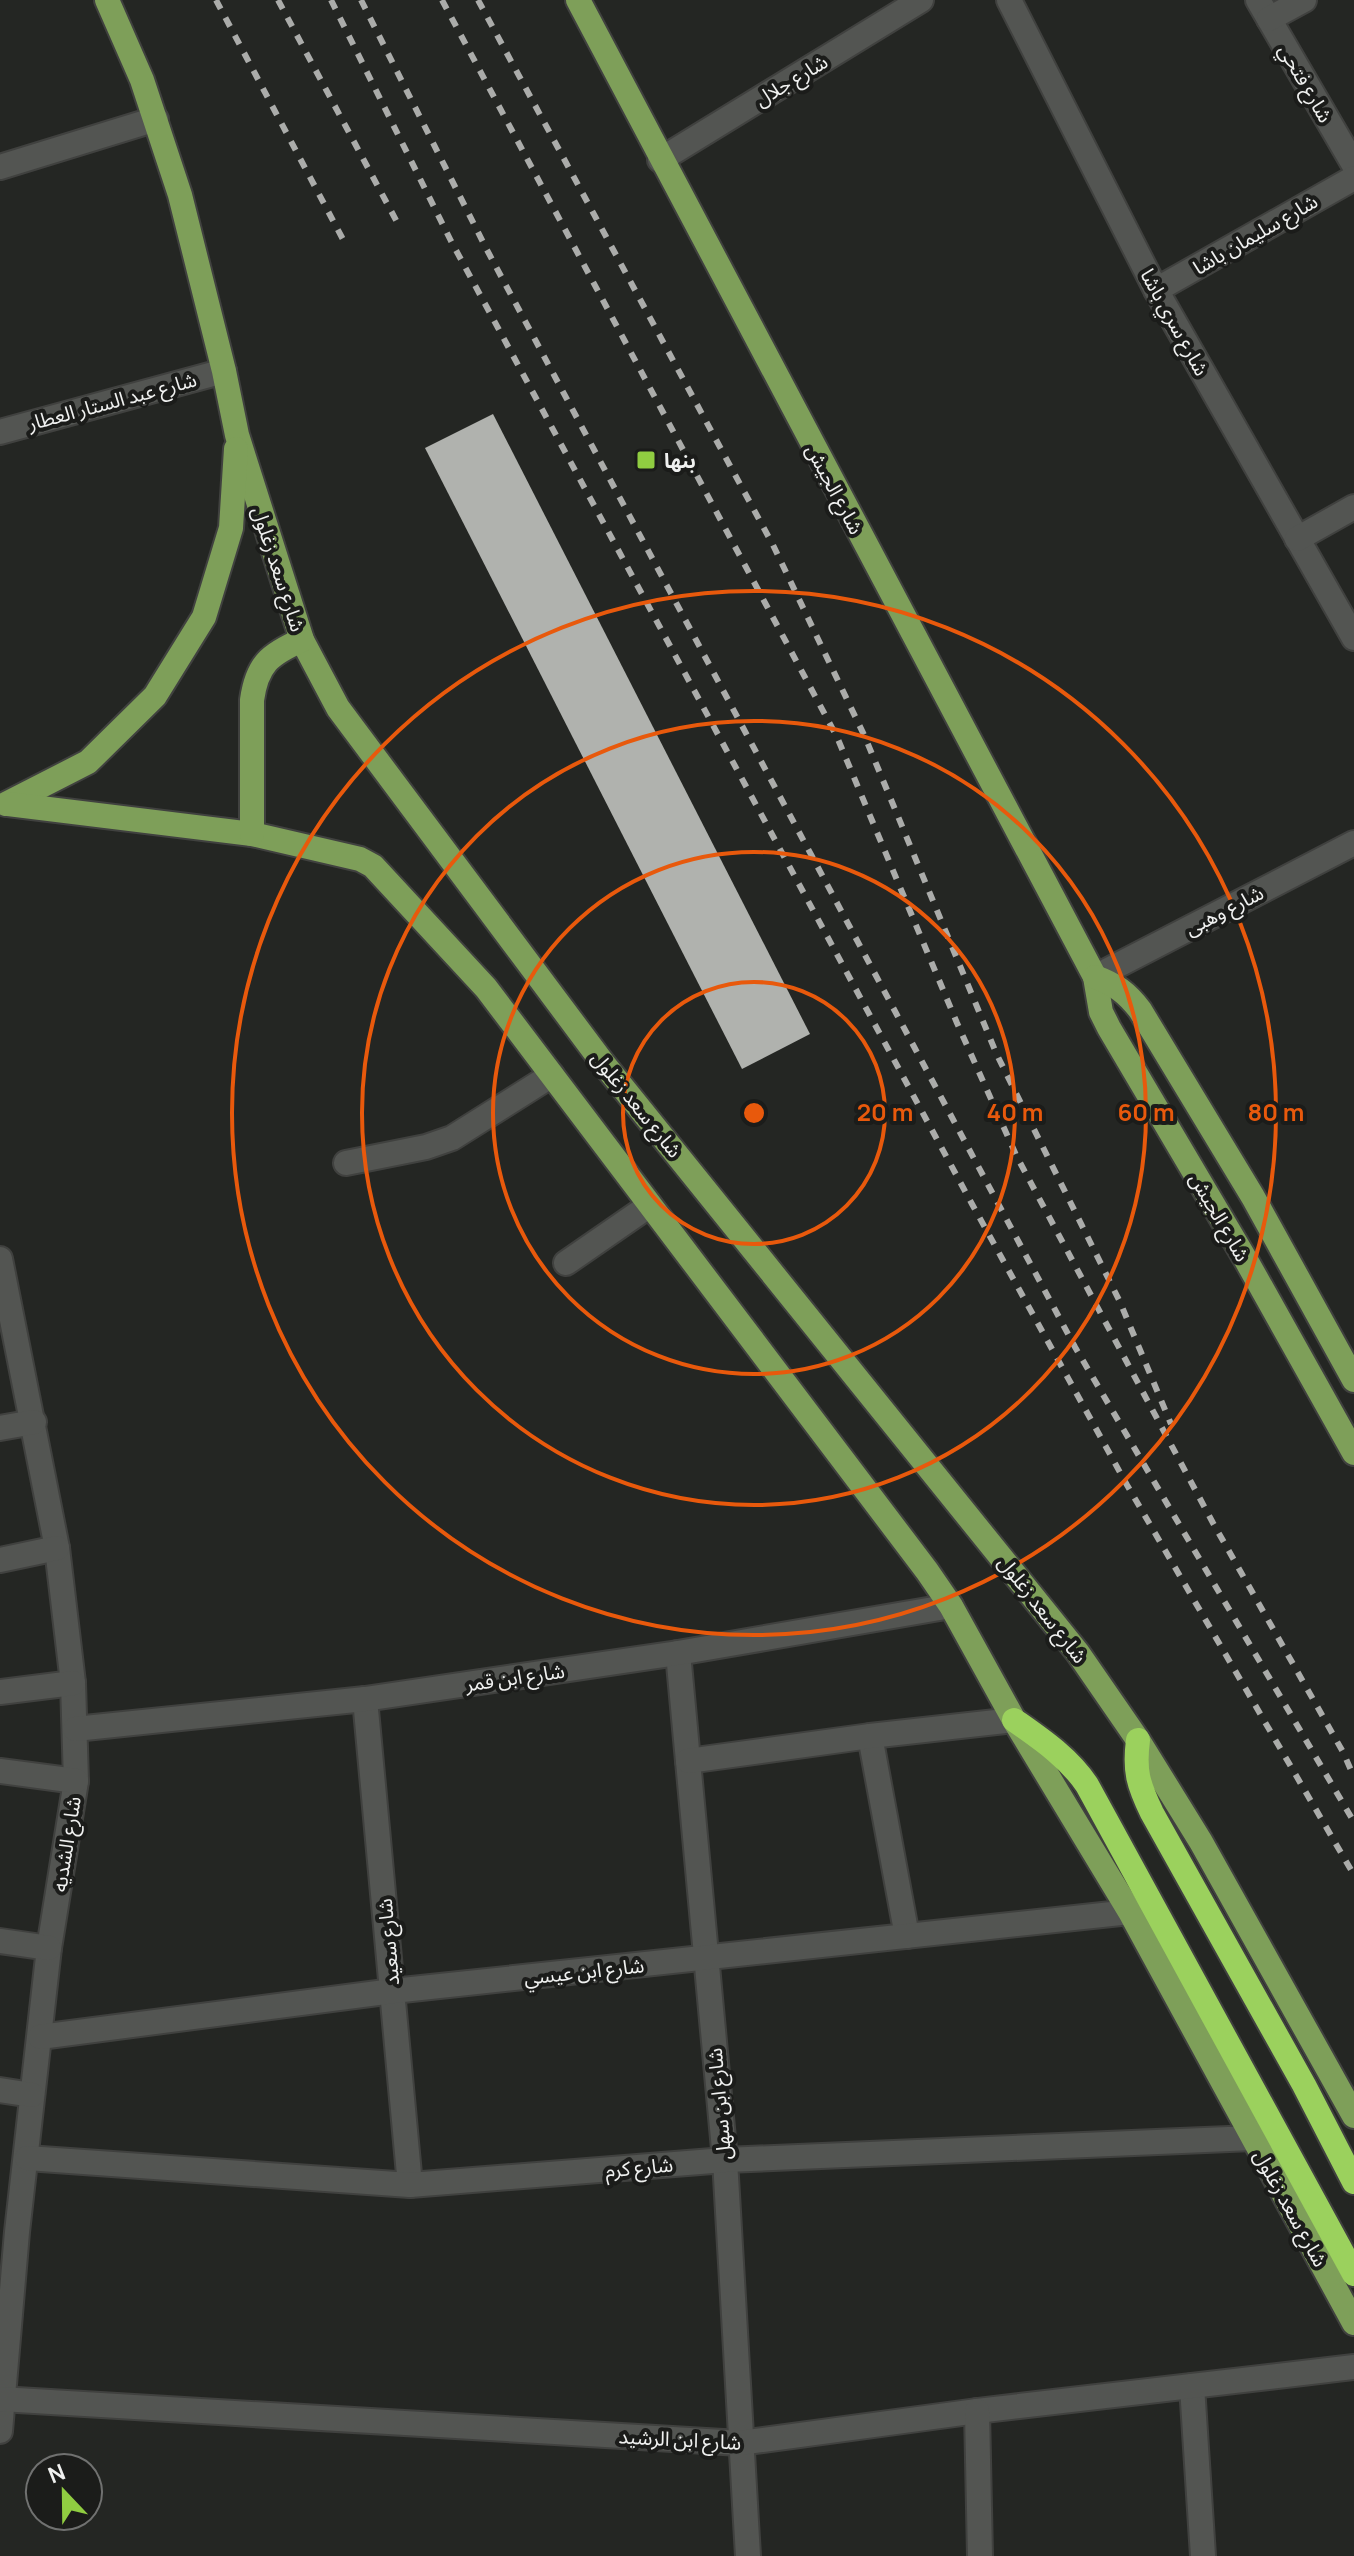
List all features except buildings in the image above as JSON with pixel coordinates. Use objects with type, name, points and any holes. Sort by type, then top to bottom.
[{"type":"highway","points":[[1014,1720],[1063,1757],[1087,1785],[1354,2274]]},
{"type":"highway","points":[[1138,1740],[1135,1766],[1145,1799],[1304,2085],[1354,2182]]},
{"type":"main road","name":"شارع سعد زغلول","points":[[107,0],[156,119],[180,195],[237,435],[302,640],[338,708],[593,1051],[1078,1653],[1138,1740],[1201,1842],[1354,2116]]},
{"type":"main road","name":"شارع الجيش","points":[[578,0],[1095,977],[1096,995],[1109,1028],[1246,1260],[1354,1453]]},
{"type":"main road","points":[[4,805],[88,762],[155,696],[204,617],[231,528],[237,435]]},
{"type":"main road","points":[[252,834],[252,700],[255,679],[266,661],[302,640]]},
{"type":"main road","name":"شارع سعد زغلول","points":[[4,805],[252,834],[360,859],[373,866],[486,988],[951,1606],[1014,1720],[1130,1912],[1354,2323]]},
{"type":"main road","name":"شارع الجيش","points":[[1095,977],[1113,984],[1128,995],[1140,1010],[1253,1197],[1354,1380]]},
{"type":"street","name":"شارع جلال","points":[[660,160],[921,0]]},
{"type":"street","name":"شارع سري باشا","points":[[1009,0],[1156,290],[1354,638]]},
{"type":"street","points":[[1264,10],[1304,0]]},
{"type":"street","name":"شارع فتحي","points":[[1264,10],[1354,165]]},
{"type":"street","points":[[0,167],[156,119]]},
{"type":"street","name":"شارع سليمان باشا","points":[[1156,290],[1354,178]]},
{"type":"street","name":"شارع عبد الستار العطار","points":[[0,432],[224,371]]},
{"type":"street","points":[[1297,539],[1354,507]]},
{"type":"street","name":"شارع وهبى","points":[[1095,977],[1351,849]]},
{"type":"street","points":[[346,1163],[426,1147],[452,1138],[552,1075]]},
{"type":"street","points":[[566,1263],[650,1205]]},
{"type":"street","name":"شارع الشديه","points":[[0,1259],[5,1300],[34,1422],[57,1548],[73,1683],[76,1781],[49,1948],[27,2158],[9,2230],[0,2431]]},
{"type":"street","points":[[0,1428],[34,1422]]},
{"type":"street","points":[[0,1560],[57,1548]]},
{"type":"street","name":"شارع ابن قمر","points":[[75,1729],[365,1699],[678,1653],[951,1606]]},
{"type":"street","name":"شارع ابن سهل","points":[[678,1653],[725,2160],[748,2556]]},
{"type":"street","points":[[0,1692],[73,1683]]},
{"type":"street","name":"شارع سعيد","points":[[365,1699],[410,2185]]},
{"type":"street","points":[[688,1761],[1014,1720]]},
{"type":"street","points":[[870,1736],[907,1936]]},
{"type":"street","points":[[0,1771],[76,1781]]},
{"type":"street","name":"شارع ابن عيسي","points":[[40,2037],[393,1991],[1130,1912]]},
{"type":"street","points":[[0,1941],[49,1948]]},
{"type":"street","points":[[0,2090],[32,2095]]},
{"type":"street","name":"شارع كرم","points":[[27,2158],[410,2185],[725,2160],[1253,2138]]},
{"type":"street","name":"شارع ابن الرشيد","points":[[1,2399],[740,2443],[977,2411],[1354,2367]]},
{"type":"street","points":[[1192,2386],[1203,2556]]},
{"type":"street","points":[[977,2411],[980,2556]]},
{"type":"railway","points":[[216,0],[347,247]]},
{"type":"railway","points":[[278,0],[397,222]]},
{"type":"railway","points":[[331,0],[451,241],[972,1204],[1127,1485],[1354,1875]]},
{"type":"railway","points":[[361,0],[487,250],[1075,1347],[1354,1822]]},
{"type":"railway","points":[[442,0],[837,737],[1017,1157],[1213,1523],[1343,1752],[1354,1777]]},
{"type":"railway","points":[[478,0],[773,545],[865,737],[997,1055],[1120,1302],[1171,1424]]},
{"type":"place","name":"بنها","points":[[646,460]]}]
